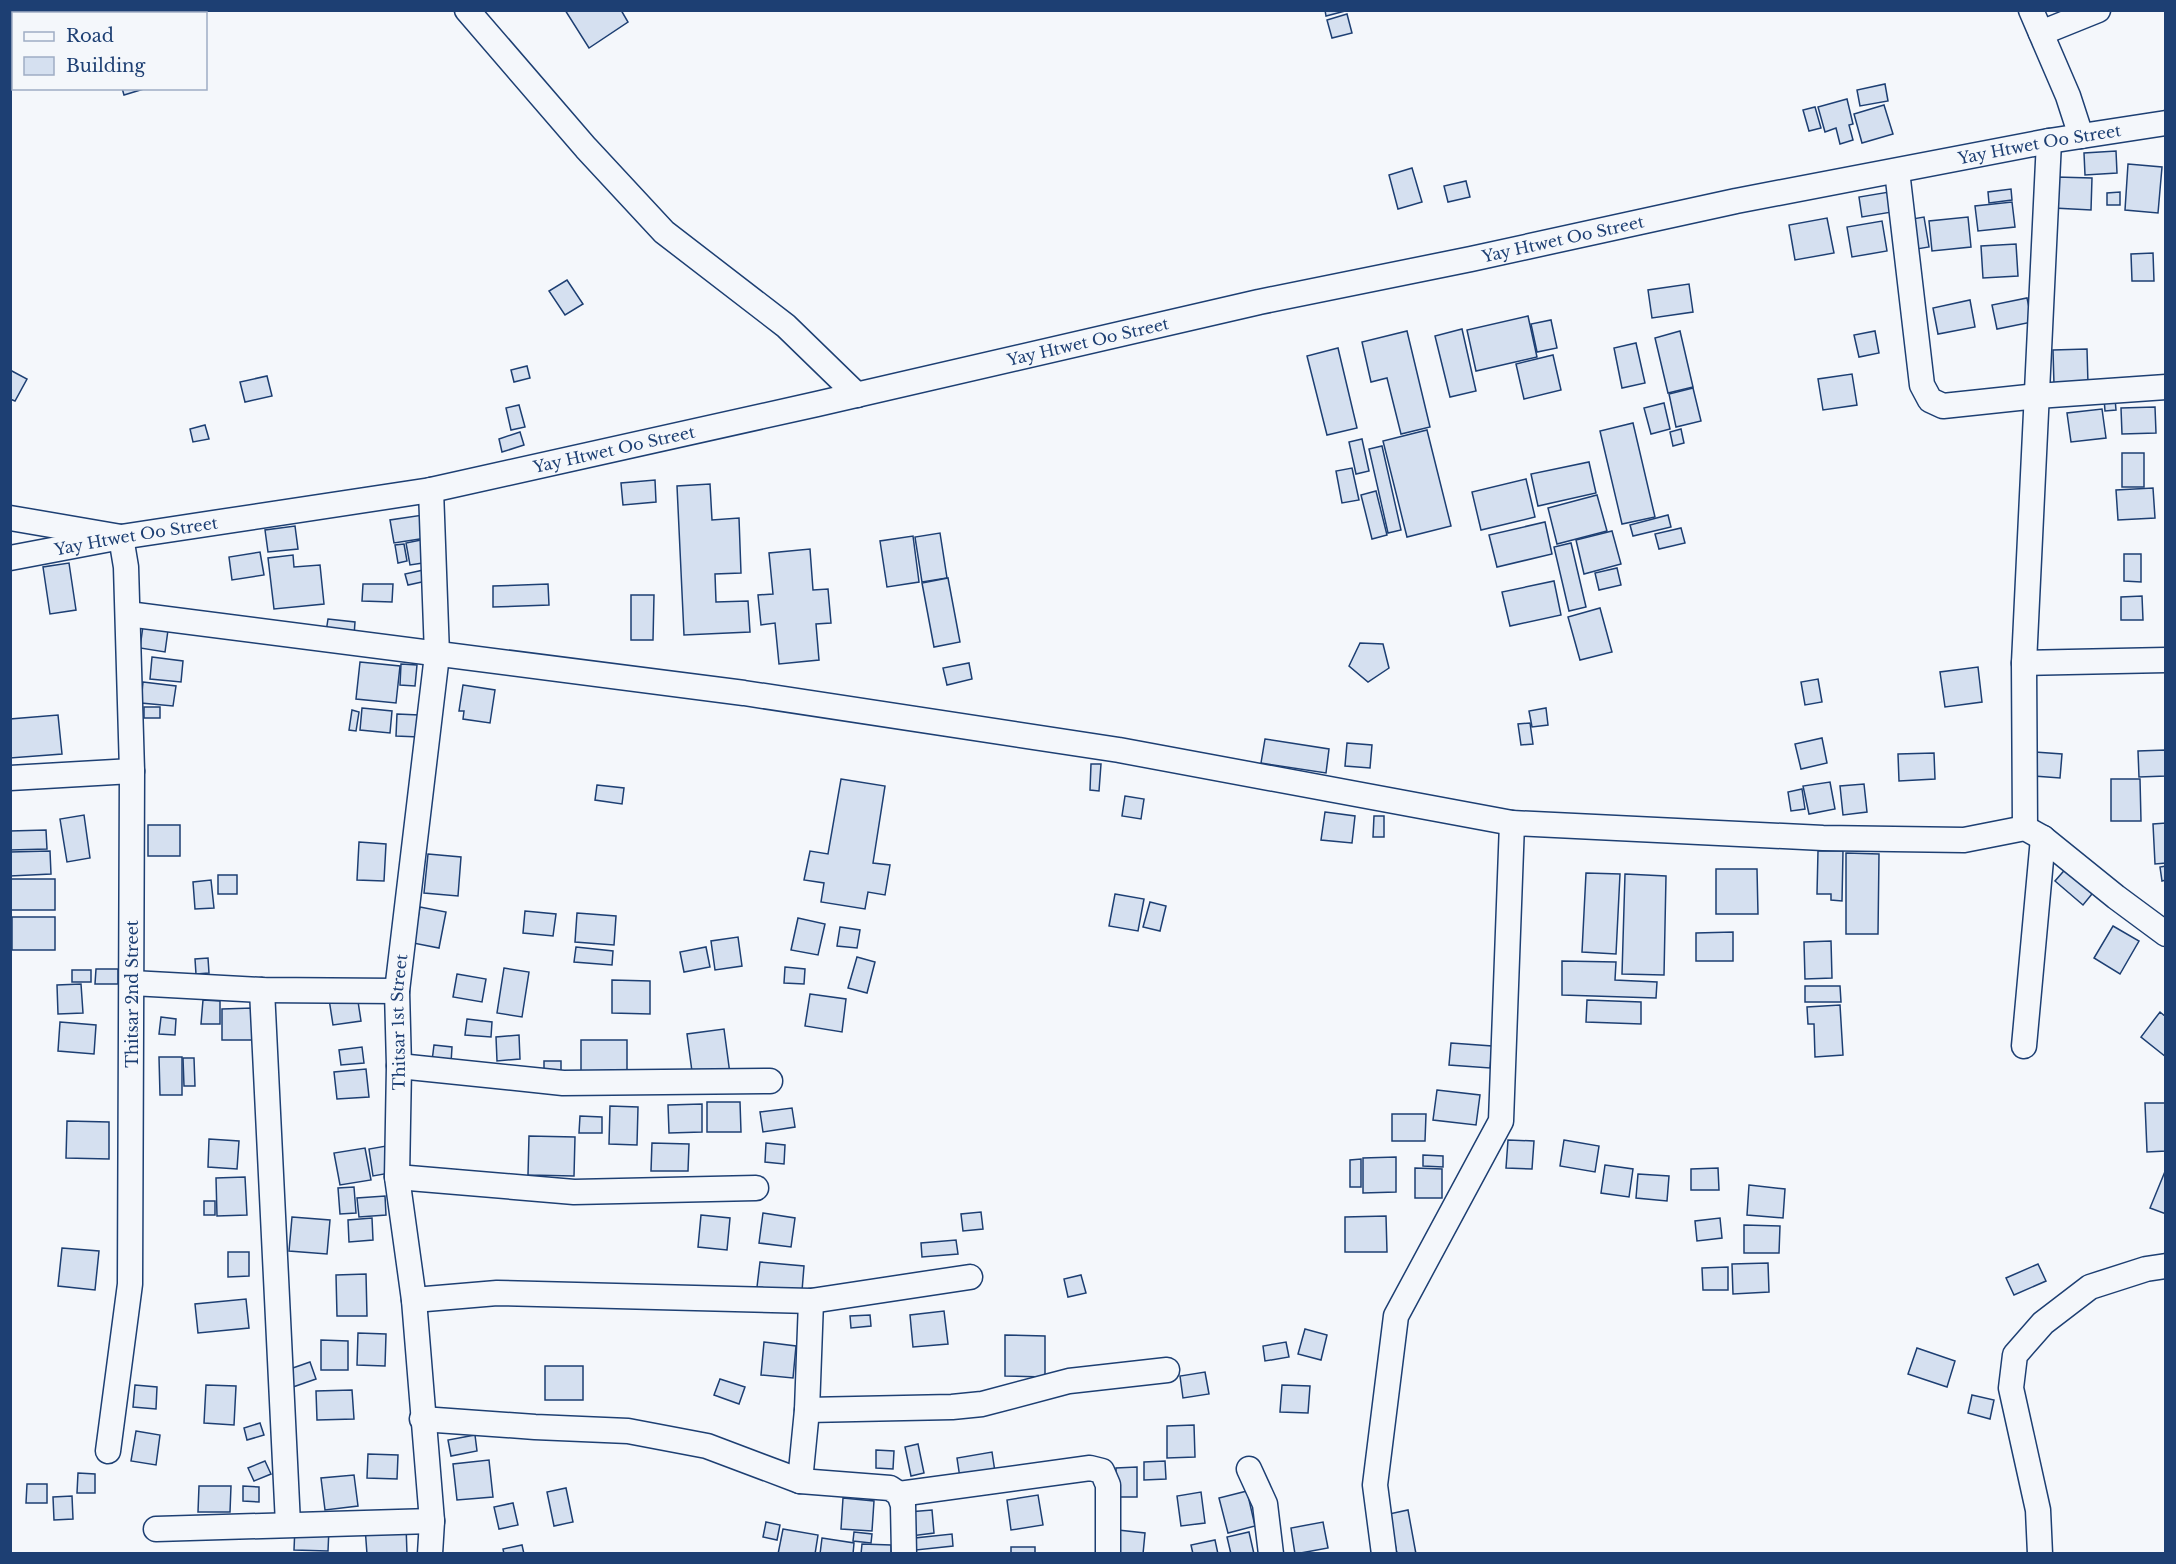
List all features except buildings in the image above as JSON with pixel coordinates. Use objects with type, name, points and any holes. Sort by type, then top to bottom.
[{"type":"street","points":[[467,10],[586,148],[664,232],[786,326],[857,395]]},
{"type":"street","points":[[2031,10],[2068,96],[2081,136]]},
{"type":"street","points":[[2041,33],[2097,10]]},
{"type":"street","name":"Yay Htwet Oo Street","points":[[10,558],[121,537],[431,490],[1259,302],[1482,257],[1736,201],[2049,141],[2166,123]]},
{"type":"street","points":[[2024,1046],[2034,833],[2024,663],[2049,141]]},
{"type":"street","points":[[1897,171],[1922,385],[1930,400],[1943,406],[2037,396],[2166,387]]},
{"type":"street","name":"Thitsar 1st Street","points":[[430,1554],[432,1521],[414,1300],[397,1177],[399,1066],[397,991],[437,655],[431,490]]},
{"type":"street","points":[[10,518],[121,537]]},
{"type":"street","name":"Thitsar 2nd Street","points":[[108,1451],[130,1284],[132,771],[126,567],[121,537]]},
{"type":"street","points":[[128,614],[744,693],[1119,750],[1512,823],[1823,838],[1964,840],[2034,833],[2166,934]]},
{"type":"street","points":[[2024,663],[2166,660]]},
{"type":"street","points":[[10,778],[132,771]]},
{"type":"street","points":[[1384,1554],[1376,1485],[1396,1316],[1501,1121],[1512,823]]},
{"type":"street","points":[[132,983],[262,990],[397,991]]},
{"type":"street","points":[[262,990],[288,1524]]},
{"type":"street","points":[[399,1066],[563,1083],[770,1081]]},
{"type":"street","points":[[397,1177],[574,1192],[756,1188]]},
{"type":"street","points":[[2040,1554],[2038,1510],[2011,1388],[2015,1355],[2043,1323],[2090,1287],[2146,1269],[2166,1266]]},
{"type":"street","points":[[414,1300],[497,1293],[811,1301],[970,1277]]},
{"type":"street","points":[[800,1481],[807,1410],[811,1301]]},
{"type":"street","points":[[807,1410],[952,1407],[982,1404],[1069,1381],[1167,1370]]},
{"type":"street","points":[[422,1419],[628,1431],[707,1446],[800,1481],[890,1488],[899,1494],[903,1505],[904,1554]]},
{"type":"street","points":[[899,1494],[1090,1468],[1102,1471],[1108,1485],[1108,1554]]},
{"type":"street","points":[[1249,1468],[1265,1504],[1271,1554]]},
{"type":"street","points":[[156,1529],[432,1521]]}]
